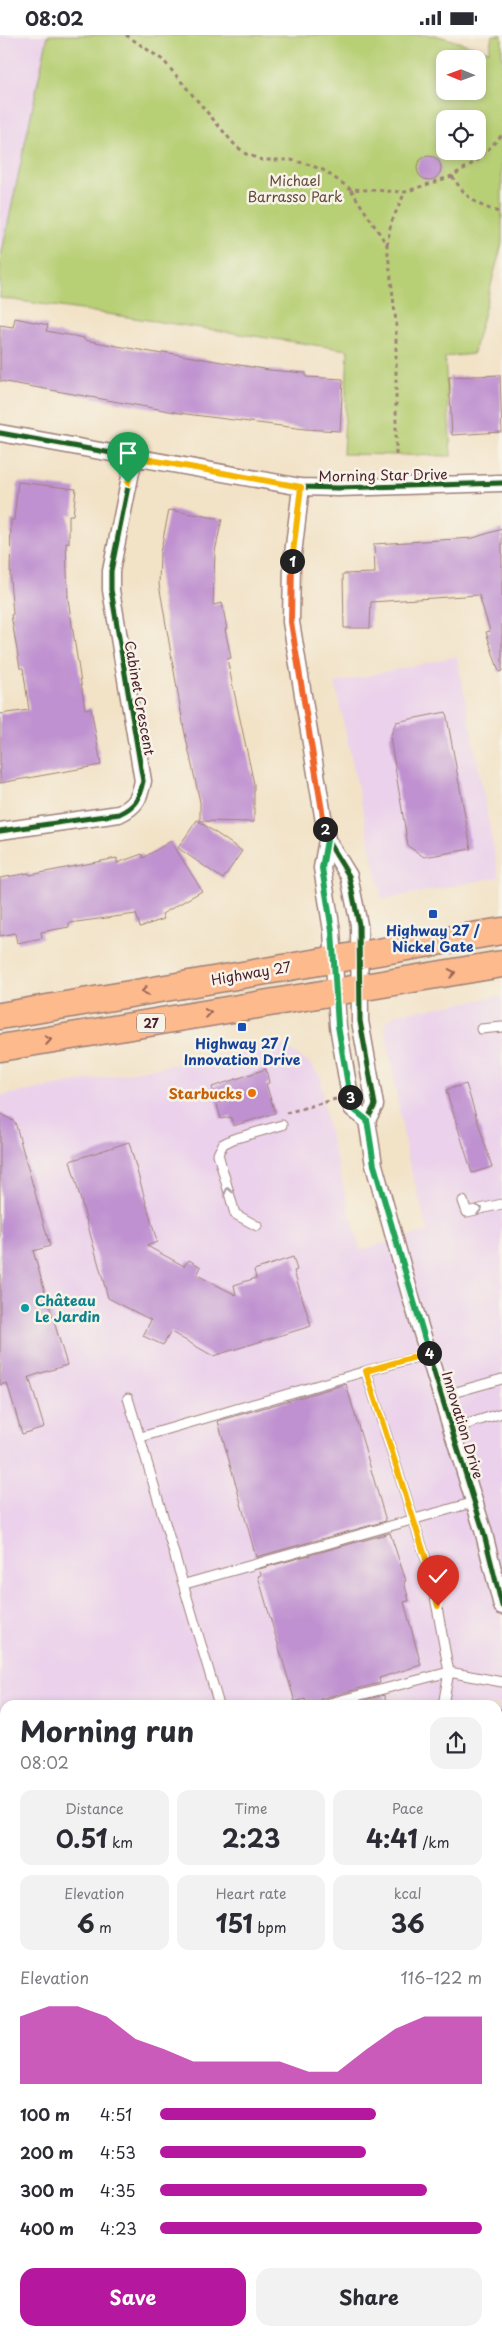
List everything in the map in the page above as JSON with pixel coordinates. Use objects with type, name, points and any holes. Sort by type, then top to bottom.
[{"type":"main road","name":"Highway 27","points":[[0,1016],[502,931]]},
{"type":"main road","name":"27","points":[[0,1049],[502,964]]},
{"type":"street","name":"Morning Star Drive","points":[[0,433],[301,487],[338,488],[502,483]]},
{"type":"street","name":"Cabinet Crescent","points":[[0,831],[119,814],[132,808],[139,799],[143,781],[110,590],[134,457]]},
{"type":"street","points":[[301,487],[292,563],[291,622],[327,840],[349,875],[359,925],[359,955],[348,991]]},
{"type":"street","name":"Innovation Drive","points":[[327,840],[322,868],[332,931],[334,959],[360,1021],[375,1105],[367,1120],[374,1165],[429,1354],[475,1502],[502,1607]]},
{"type":"street","name":"Innovation Drive","points":[[348,991],[338,1026],[352,1108],[367,1120]]},
{"type":"lane","points":[[481,1029],[502,1027]]},
{"type":"lane","points":[[257,1226],[236,1214],[218,1154],[223,1144],[233,1139],[282,1125]]},
{"type":"lane","points":[[463,1201],[467,1212],[502,1203]]},
{"type":"lane","points":[[141,1437],[429,1354]]},
{"type":"lane","points":[[366,1371],[431,1575],[449,1672],[444,1700]]},
{"type":"lane","points":[[442,1396],[502,1379]]},
{"type":"lane","points":[[128,1397],[219,1700]]},
{"type":"lane","points":[[452,1429],[502,1413]]},
{"type":"lane","points":[[185,1583],[475,1502]]},
{"type":"lane","points":[[341,1700],[449,1672],[502,1682]]},
{"type":"path","points":[[126,35],[163,60],[234,144],[246,154],[262,160],[291,160],[307,164],[323,170],[351,189],[387,245]]},
{"type":"path","points":[[351,189],[405,192],[452,176],[478,160],[502,135]]},
{"type":"path","points":[[452,176],[469,199],[481,206],[502,213]]},
{"type":"path","points":[[396,458],[396,322],[387,245],[391,223],[405,192]]},
{"type":"path","points":[[282,1125],[279,1116],[338,1098]]},
{"type":"shaded area","points":[[0,35],[48,35],[0,261]]},
{"type":"shaded area","points":[[457,656],[499,877],[382,900],[335,683]]},
{"type":"shaded area","points":[[502,996],[502,1700],[0,1700],[0,1096],[282,1045],[309,1063],[321,1077],[325,1116],[360,1250],[428,1231],[407,1156],[385,1028],[386,1022],[396,1014]]},
{"type":"green space","name":"Michael Barrasso Park","points":[[48,35],[435,35],[486,50],[436,50],[436,100],[486,100],[486,50],[489,51],[492,35],[502,35],[502,243],[473,354],[445,357],[451,456],[343,454],[348,350],[0,298],[0,261]]},
{"type":"building","points":[[425,157],[433,157],[440,164],[440,172],[433,179],[425,179],[418,172],[418,164]]},
{"type":"building","points":[[15,318],[48,325],[46,331],[84,338],[84,340],[269,370],[306,373],[306,377],[343,379],[340,431],[305,429],[186,414],[0,381],[0,325],[13,327]]},
{"type":"building","points":[[500,375],[502,432],[452,435],[449,377]]},
{"type":"building","points":[[18,482],[76,489],[73,515],[69,515],[69,543],[66,543],[68,599],[85,709],[91,708],[101,765],[0,783],[0,714],[29,710],[23,668],[20,668],[11,615],[13,614],[10,579],[11,520],[14,520]]},
{"type":"building","points":[[169,510],[222,519],[215,552],[213,605],[222,603],[227,629],[225,629],[231,658],[227,659],[254,784],[254,822],[200,821],[200,802],[184,729],[159,584],[160,553]]},
{"type":"building","points":[[502,529],[502,671],[499,672],[486,632],[490,631],[479,595],[371,602],[370,628],[344,628],[343,574],[375,573],[374,544],[473,538]]},
{"type":"building","points":[[446,712],[471,849],[424,857],[408,846],[390,737],[396,722]]},
{"type":"building","points":[[197,820],[242,851],[223,879],[178,848]]},
{"type":"building","points":[[171,841],[202,891],[162,914],[164,919],[140,927],[136,914],[69,923],[69,927],[41,932],[42,938],[17,943],[15,933],[0,936],[0,878],[29,873],[30,875],[117,858],[117,863],[142,854],[143,858]]},
{"type":"building","points":[[266,1069],[269,1083],[266,1084],[275,1113],[233,1126],[231,1117],[221,1119],[212,1087]]},
{"type":"building","points":[[466,1084],[492,1167],[472,1173],[446,1090]]},
{"type":"building","name":"Château Le Jardin","points":[[0,1113],[15,1122],[50,1246],[33,1251],[67,1365],[29,1377],[44,1427],[22,1434],[7,1383],[0,1385]]},
{"type":"building","points":[[129,1142],[157,1242],[147,1246],[184,1266],[189,1260],[201,1267],[197,1275],[236,1295],[234,1285],[256,1278],[254,1270],[293,1257],[297,1270],[294,1271],[311,1326],[213,1356],[171,1332],[163,1345],[143,1336],[151,1320],[108,1298],[70,1161]]},
{"type":"building","points":[[346,1384],[386,1521],[256,1557],[218,1421]]},
{"type":"building","points":[[390,1533],[406,1581],[404,1581],[409,1601],[404,1602],[421,1665],[379,1678],[380,1683],[319,1700],[294,1700],[258,1576],[261,1575],[259,1569]]},
{"type":"building","points":[[384,1695],[386,1700],[366,1700]]},
{"type":"cycle path","points":[[0,433],[301,487],[338,488],[502,483]]},
{"type":"cycle path","points":[[0,831],[119,814],[133,805],[140,793],[143,781],[111,590],[111,571],[134,457]]},
{"type":"cycle path","points":[[327,840],[349,876],[359,925],[360,1021],[375,1105],[367,1120],[374,1165],[412,1301],[483,1530],[502,1606]]},
{"type":"place","name":"Highway 27 / Nickel Gate","points":[[433,914]]},
{"type":"place","name":"Highway 27 / Innovation Drive","points":[[242,1027]]},
{"type":"place","name":"Starbucks","points":[[252,1093]]},
{"type":"place","name":"Château Le Jardin","points":[[25,1308]]},
{"type":"route","points":[[128,483],[134,457],[301,487],[292,563],[291,622],[302,700],[327,840],[322,868],[332,931],[338,1026],[352,1108],[367,1120],[374,1165],[412,1301],[429,1354],[366,1371],[431,1575],[438,1606]]}]
